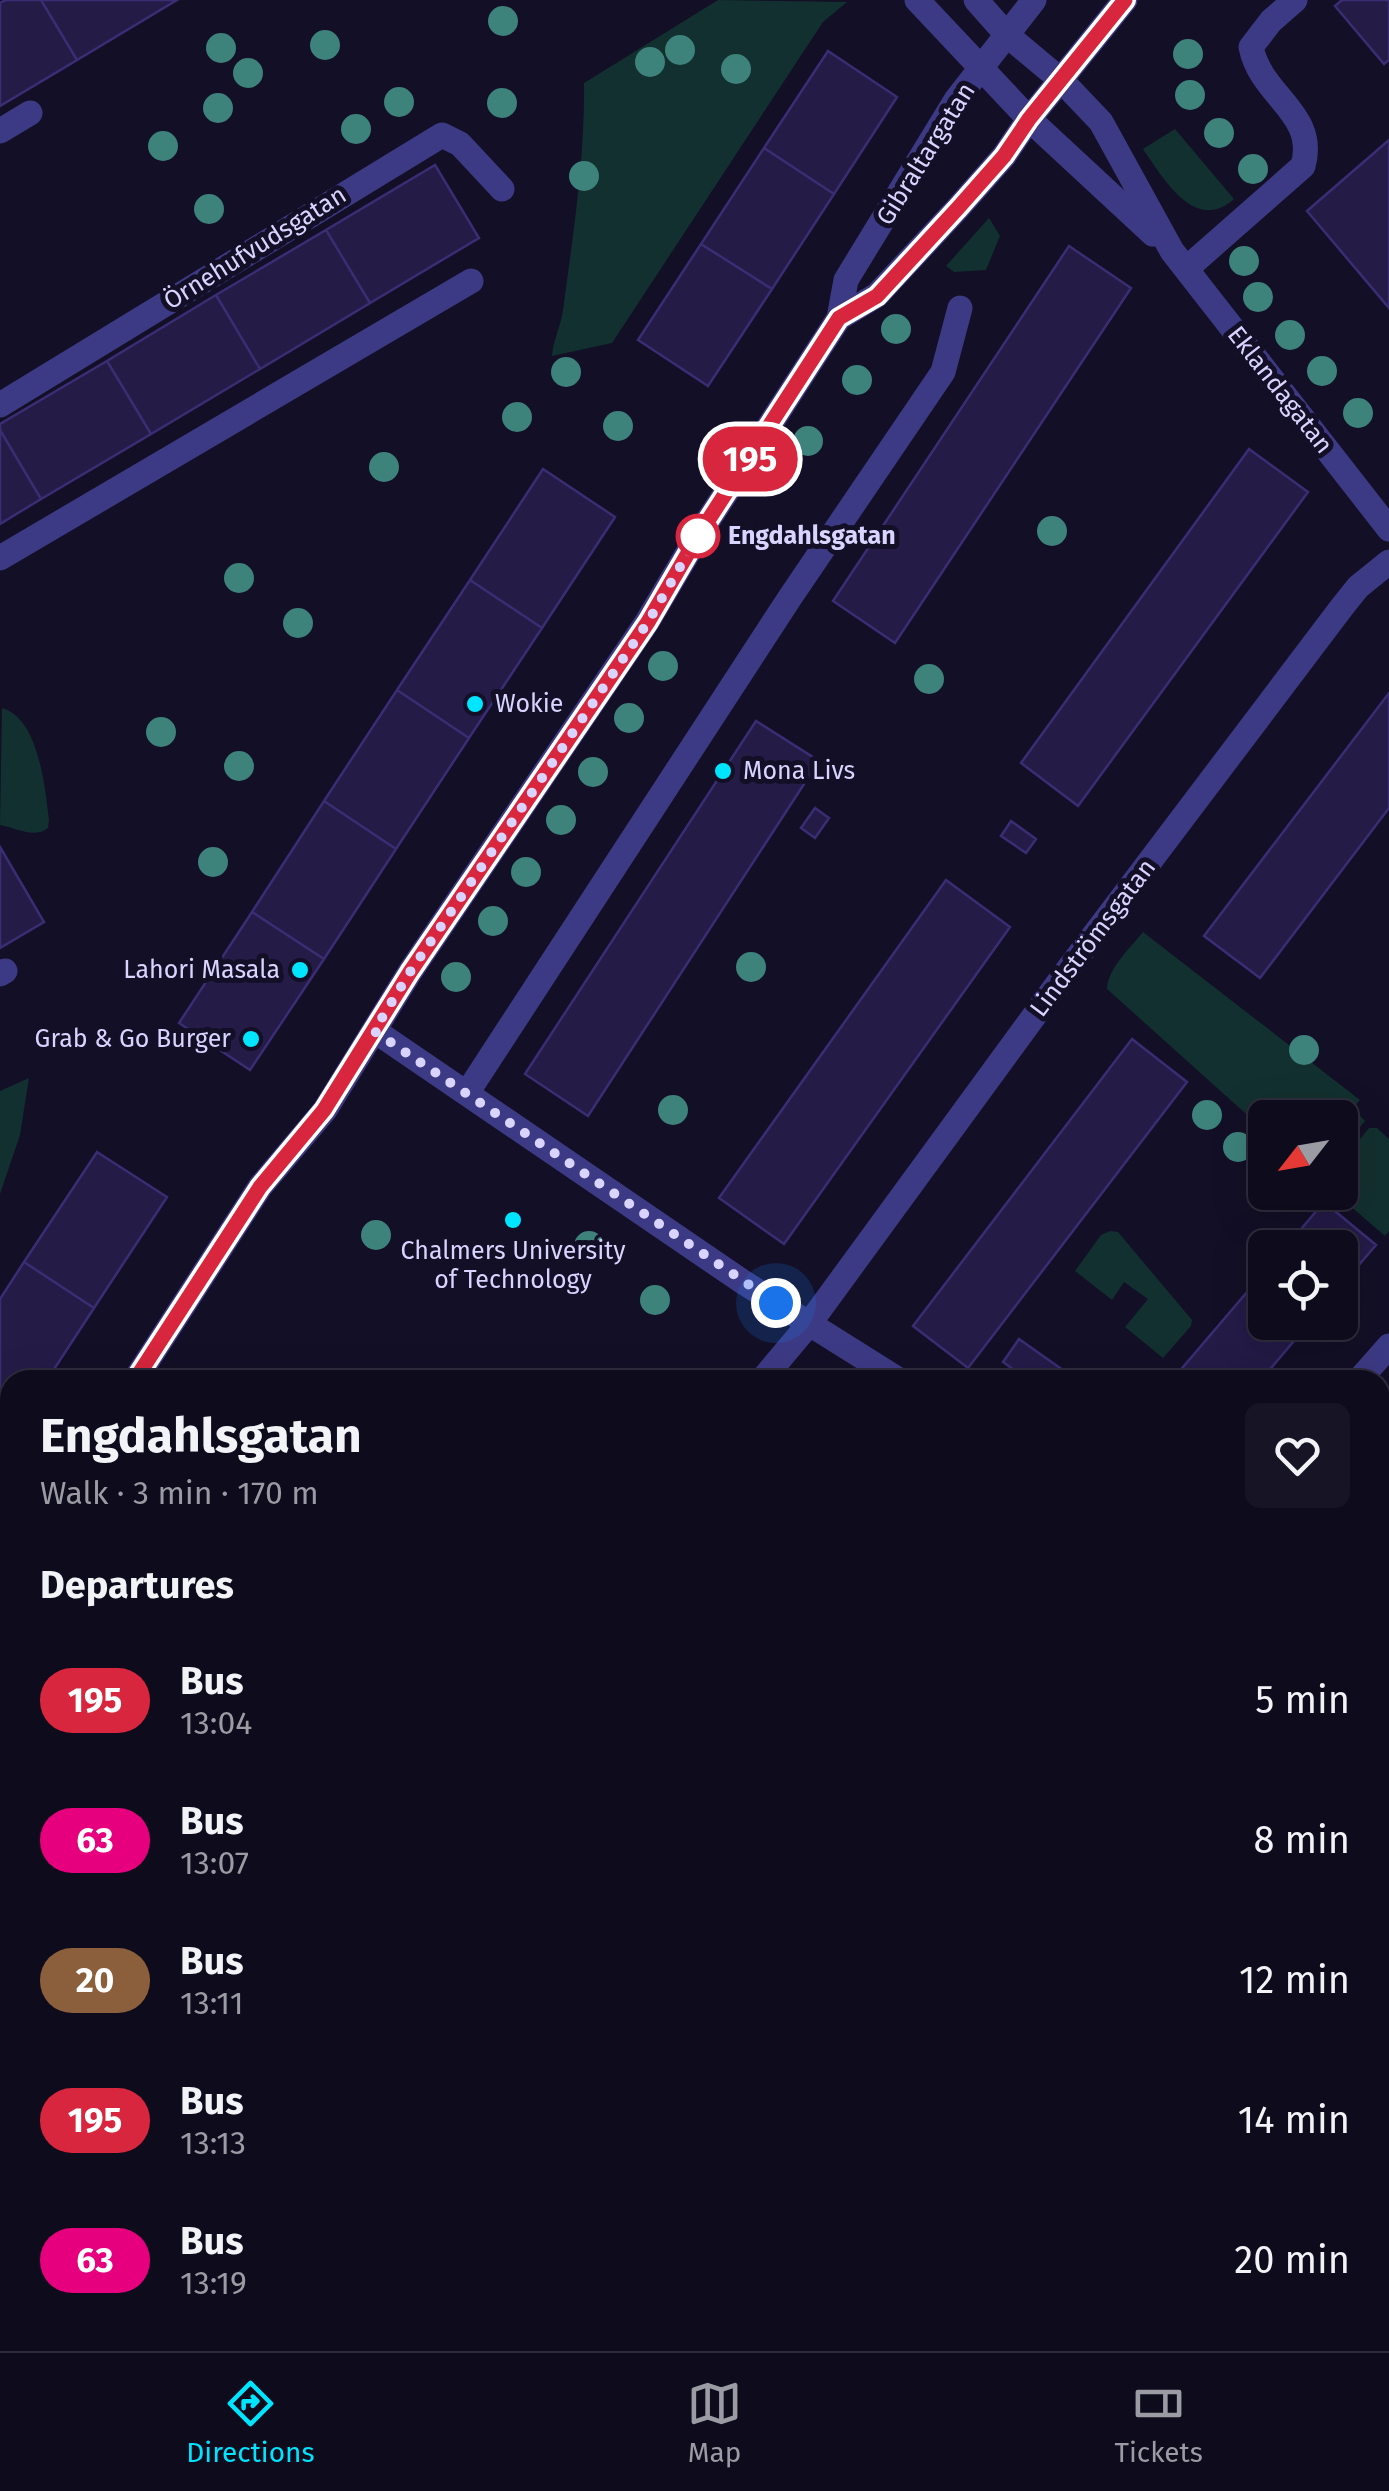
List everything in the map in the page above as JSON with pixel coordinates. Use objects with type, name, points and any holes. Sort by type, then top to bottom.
[{"type":"street","name":"Eklandagatan","points":[[917,0],[1029,119],[1179,260],[1387,524]]},
{"type":"street","name":"Eklandagatan","points":[[976,0],[1007,35],[1062,81],[1101,122],[1179,260]]},
{"type":"street","name":"Gibraltargatan","points":[[141,1370],[260,1187],[324,1110],[410,972],[648,622],[698,536],[839,318],[846,280],[956,100],[1034,0]]},
{"type":"street","name":"Gibraltargatan","points":[[839,318],[877,296],[1004,156],[1125,0]]},
{"type":"street","points":[[1179,260],[1303,166],[1308,146],[1298,121],[1255,64],[1252,47],[1270,21],[1296,0]]},
{"type":"street","points":[[0,131],[30,113]]},
{"type":"street","name":"Örnehufvudsgatan","points":[[0,405],[442,136],[460,144],[502,189]]},
{"type":"street","points":[[0,558],[471,280]]},
{"type":"street","points":[[467,1093],[942,372],[960,308]]},
{"type":"street","name":"Lindströmsgatan","points":[[770,1370],[1350,597],[1389,562]]},
{"type":"street","points":[[374,1031],[882,1370]]},
{"type":"street","points":[[1368,1370],[1389,1346]]},
{"type":"green space","points":[[718,0],[847,2],[823,22],[612,343],[552,356],[562,316],[574,225],[583,140],[584,83]]},
{"type":"green space","points":[[1175,129],[1234,199],[1220,208],[1206,210],[1193,206],[1170,187],[1143,149]]},
{"type":"green space","points":[[989,218],[1000,236],[986,270],[954,272],[946,266]]},
{"type":"green space","points":[[2,708],[24,725],[38,756],[49,820],[43,831],[31,833],[0,825]]},
{"type":"green space","points":[[1143,932],[1360,1100],[1248,1100],[1248,1116],[1107,989],[1115,966]]},
{"type":"green space","points":[[29,1078],[20,1135],[0,1194],[0,1091]]},
{"type":"green space","points":[[1369,1128],[1377,1128],[1389,1139],[1389,1231],[1385,1236],[1355,1210],[1358,1210],[1358,1141]]},
{"type":"green space","points":[[1118,1232],[1192,1320],[1163,1358],[1125,1327],[1148,1299],[1124,1282],[1112,1300],[1075,1271],[1101,1235]]},
{"type":"building","points":[[41,0],[77,60],[0,106],[0,3]]},
{"type":"building","points":[[41,0],[177,0],[77,60]]},
{"type":"building","points":[[1342,0],[1389,0],[1389,60],[1384,64],[1335,6]]},
{"type":"building","points":[[828,51],[897,97],[834,194],[764,148]]},
{"type":"building","points":[[1389,140],[1389,308],[1307,211]]},
{"type":"building","points":[[764,148],[834,194],[772,289],[701,244]]},
{"type":"building","points":[[435,165],[479,238],[370,303],[326,230]]},
{"type":"building","points":[[326,230],[370,303],[260,369],[216,295]]},
{"type":"building","points":[[701,244],[772,289],[708,386],[638,340]]},
{"type":"building","points":[[1069,246],[1131,288],[895,643],[833,601]]},
{"type":"building","points":[[216,295],[260,369],[151,434],[107,361]]},
{"type":"building","points":[[107,361],[151,434],[41,499],[0,424]]},
{"type":"building","points":[[0,430],[41,499],[0,524]]},
{"type":"building","points":[[1249,449],[1308,492],[1078,806],[1021,763]]},
{"type":"building","points":[[543,469],[615,517],[542,628],[470,580]]},
{"type":"building","points":[[470,580],[542,628],[469,738],[397,690]]},
{"type":"building","points":[[397,690],[469,738],[396,849],[324,801]]},
{"type":"building","points":[[1389,693],[1389,808],[1260,978],[1204,936]]},
{"type":"building","points":[[756,721],[819,761],[588,1116],[525,1074]]},
{"type":"building","points":[[324,801],[396,849],[324,959],[252,912]]},
{"type":"building","points":[[815,808],[829,818],[815,838],[801,828]]},
{"type":"building","points":[[1011,821],[1036,839],[1026,853],[1001,836]]},
{"type":"building","points":[[0,847],[44,922],[0,948]]},
{"type":"building","points":[[946,880],[1010,927],[784,1244],[719,1198]]},
{"type":"building","points":[[252,912],[324,959],[250,1070],[179,1023]]},
{"type":"building","points":[[1132,1039],[1187,1082],[968,1368],[913,1326]]},
{"type":"building","points":[[97,1152],[167,1197],[94,1308],[24,1262]]},
{"type":"building","points":[[1317,1210],[1334,1210],[1358,1230],[1300,1230]]},
{"type":"building","points":[[1358,1230],[1376,1245],[1358,1266]]},
{"type":"building","points":[[24,1262],[94,1308],[54,1370],[0,1370],[0,1299]]},
{"type":"building","points":[[1248,1291],[1248,1340],[1295,1340],[1269,1370],[1181,1370]]},
{"type":"building","points":[[1019,1339],[1063,1370],[1014,1370],[1003,1362]]},
{"type":"bus line","name":"195","points":[[141,1370],[260,1187],[324,1110],[410,972],[648,622],[698,536],[839,318],[877,296],[958,208],[1004,156],[1125,0]]},
{"type":"place","name":"Engdahlsgatan","points":[[698,536]]},
{"type":"place","name":"Wokie","points":[[475,704]]},
{"type":"place","name":"Mona Livs","points":[[723,771]]},
{"type":"place","name":"Lahori Masala","points":[[300,970]]},
{"type":"place","name":"Grab & Go Burger","points":[[251,1039]]},
{"type":"place","name":"Chalmers University of Technology","points":[[513,1220]]},
{"type":"route","points":[[698,536],[648,622],[374,1031],[776,1303]]}]
